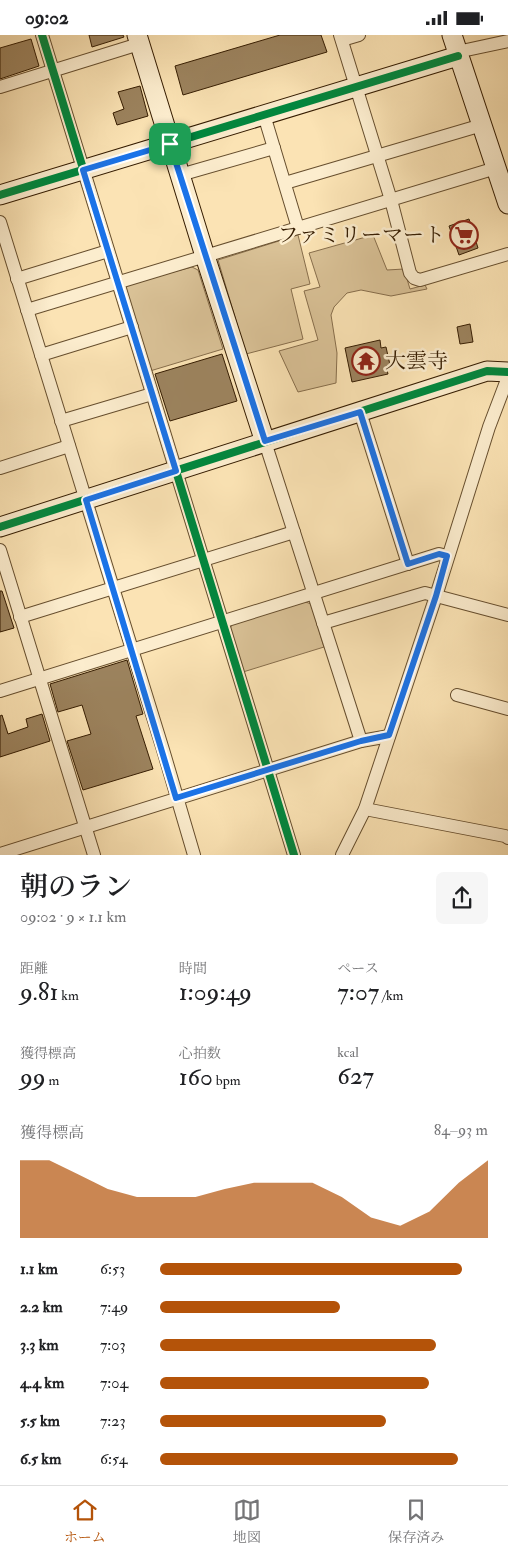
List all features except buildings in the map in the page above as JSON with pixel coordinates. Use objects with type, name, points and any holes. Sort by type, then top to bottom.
[{"type":"street","points":[[42,35],[294,855]]},
{"type":"street","points":[[359,35],[341,38],[391,200],[410,273],[414,278],[420,280],[508,254]]},
{"type":"street","points":[[0,87],[53,71],[138,39],[205,256],[361,741]]},
{"type":"street","points":[[0,195],[356,87],[456,48],[508,41]]},
{"type":"street","points":[[456,48],[508,204]]},
{"type":"street","points":[[264,115],[298,228]]},
{"type":"street","points":[[285,183],[482,125]]},
{"type":"street","points":[[180,175],[274,148]]},
{"type":"street","points":[[27,311],[496,168]]},
{"type":"street","points":[[0,222],[6,263],[17,279],[194,855]]},
{"type":"street","points":[[17,279],[108,251]]},
{"type":"street","points":[[41,355],[132,327]]},
{"type":"street","points":[[0,527],[486,371],[508,371]]},
{"type":"street","points":[[342,855],[365,809],[436,596],[489,427],[508,377]]},
{"type":"street","points":[[61,421],[152,394]]},
{"type":"street","points":[[360,412],[408,564]]},
{"type":"street","points":[[0,468],[69,446]]},
{"type":"street","points":[[20,617],[294,533]]},
{"type":"street","points":[[0,550],[94,855]]},
{"type":"street","points":[[0,691],[439,554],[447,556]]},
{"type":"street","points":[[323,623],[425,593],[508,615]]},
{"type":"street","points":[[457,695],[508,709]]},
{"type":"street","points":[[0,854],[361,741],[389,735]]},
{"type":"street","points":[[365,809],[486,832],[508,838]]},
{"type":"shaded area","points":[[298,235],[310,284],[291,289],[303,339],[246,354],[218,260]]},
{"type":"shaded area","points":[[373,235],[387,270],[404,269],[410,289],[425,285],[427,289],[391,296],[361,290],[347,293],[334,307],[331,315],[337,353],[336,383],[298,392],[279,351],[318,340],[304,291],[320,287],[309,253]]},
{"type":"shaded area","points":[[192,267],[198,270],[223,349],[150,371],[125,289],[127,284]]},
{"type":"shaded area","points":[[303,601],[311,604],[324,647],[243,672],[230,629],[233,622]]},
{"type":"cycle path","points":[[42,35],[294,855]]},
{"type":"cycle path","points":[[0,195],[458,56]]},
{"type":"cycle path","points":[[0,527],[487,371],[508,372]]},
{"type":"place","name":"ファミリーマート","points":[[464,235]]},
{"type":"place","name":"大雲寺","points":[[366,361]]},
{"type":"route","points":[[170,144],[265,441],[360,412],[408,564],[439,554],[447,556],[436,596],[389,735],[361,741],[176,798],[164,753],[86,500],[176,471],[83,170],[170,144]]}]
